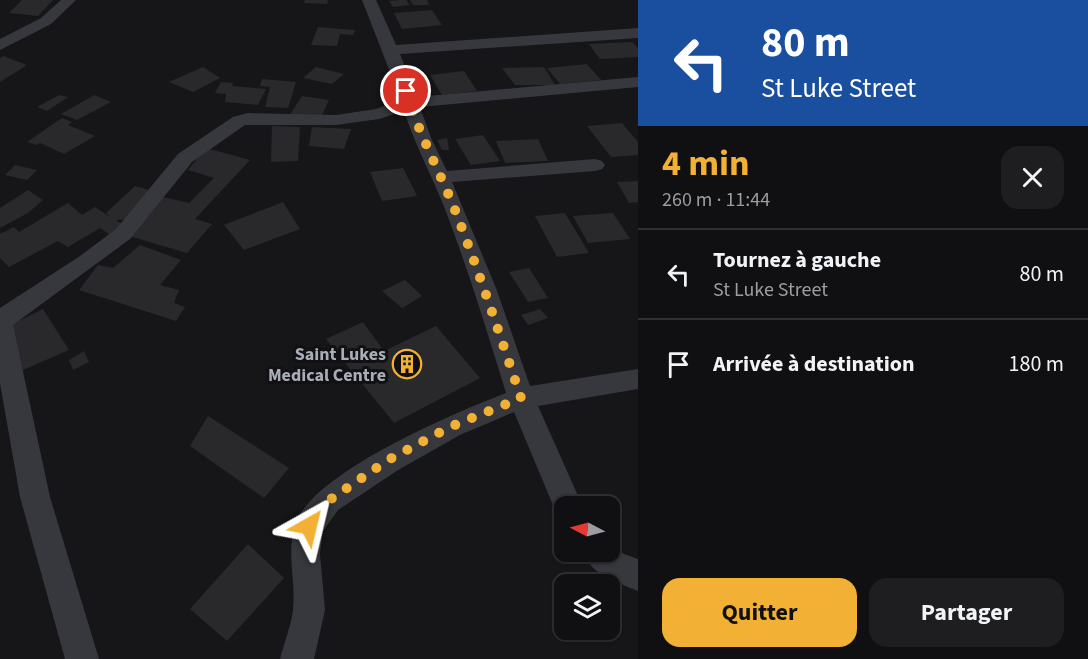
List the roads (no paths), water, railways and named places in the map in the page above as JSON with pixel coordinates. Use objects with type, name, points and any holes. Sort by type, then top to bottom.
[{"type":"street","points":[[0,45],[39,26],[61,10],[69,0]]},
{"type":"street","points":[[369,0],[484,288],[521,398],[563,496]]},
{"type":"street","points":[[390,50],[638,33]]},
{"type":"street","points":[[82,659],[35,497],[0,320],[88,261],[123,234],[185,158],[240,121],[258,116],[306,120],[363,117],[409,103],[638,82]]},
{"type":"street","points":[[440,177],[595,165]]},
{"type":"street","points":[[297,659],[309,610],[305,554],[309,526],[328,501],[388,460],[450,427],[521,398],[638,379]]},
{"type":"street","points":[[609,562],[638,575]]},
{"type":"place","name":"Saint Lukes Medical Centre","points":[[407,364]]}]
